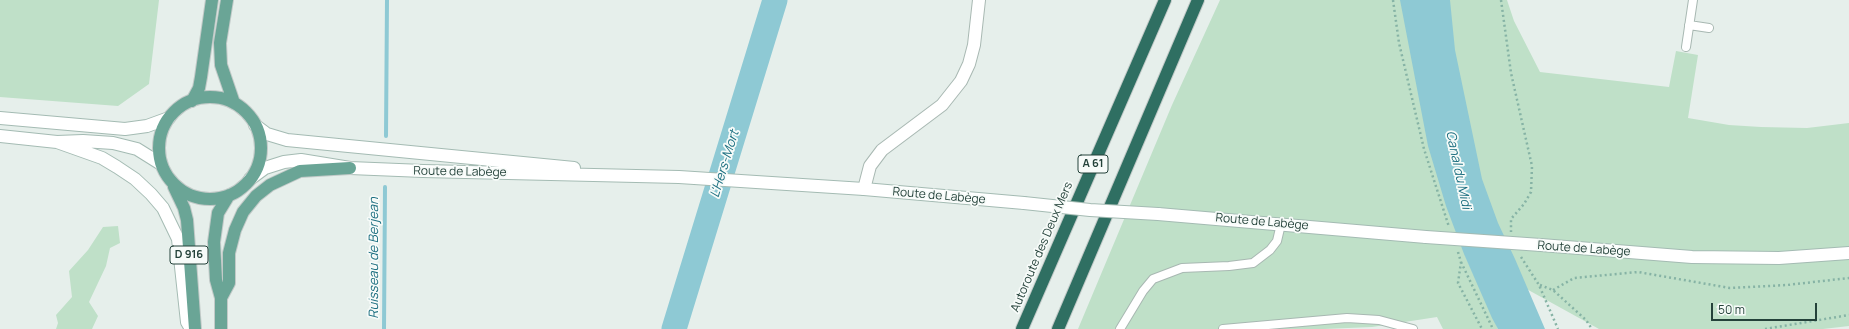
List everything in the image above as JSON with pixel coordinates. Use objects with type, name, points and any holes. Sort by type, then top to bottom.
[{"type":"highway","name":"Autoroute des Deux Mers","points":[[1022,329],[1165,0]]},
{"type":"highway","name":"A 61","points":[[1058,329],[1198,0]]},
{"type":"main road","points":[[192,100],[199,88],[201,78],[212,0]]},
{"type":"main road","points":[[227,0],[220,43],[221,65],[234,103]]},
{"type":"main road","points":[[220,98],[234,103],[242,109],[255,125],[259,139],[260,153],[257,166],[250,179],[241,188],[229,195],[214,199],[199,198],[185,193],[173,184],[161,164],[161,132],[169,118],[179,107],[192,100],[220,98]]},
{"type":"main road","points":[[221,298],[229,283],[230,253],[235,230],[243,212],[256,196],[270,185],[300,171],[350,168]]},
{"type":"main road","name":"D 916","points":[[173,184],[184,208],[187,220],[195,329]]},
{"type":"main road","name":"D 916","points":[[221,329],[221,298],[216,280],[214,242],[218,213],[229,195]]},
{"type":"street","points":[[864,189],[870,166],[882,150],[942,105],[961,81],[969,64],[974,45],[979,0]]},
{"type":"street","points":[[0,118],[125,129],[146,126],[169,118]]},
{"type":"street","name":"Route de Labège","points":[[255,125],[267,134],[287,140],[677,177],[864,189],[1090,210],[1158,214],[1426,237],[1692,257],[1779,258],[1849,254]]},
{"type":"street","points":[[0,136],[57,142],[83,141],[113,143],[137,149],[161,164]]},
{"type":"street","points":[[57,142],[102,158],[117,167],[135,179],[163,208],[178,240],[187,322],[191,329]]},
{"type":"street","name":"Route de Labège","points":[[250,179],[265,168],[284,162],[301,160],[350,168],[677,177]]},
{"type":"lane","points":[[1686,47],[1693,0],[1690,0]]},
{"type":"lane","points":[[1689,25],[1709,28]]},
{"type":"lane","points":[[1120,329],[1142,291],[1153,279],[1182,268],[1229,266],[1253,263],[1270,250],[1277,241],[1281,224]]},
{"type":"lane","points":[[1223,329],[1347,318],[1379,320],[1412,329]]},
{"type":"path","points":[[1393,0],[1399,43],[1424,149],[1451,233]]},
{"type":"path","points":[[1501,0],[1511,73],[1532,166],[1531,192],[1524,204],[1511,220]]},
{"type":"path","points":[[1456,248],[1461,262],[1493,329]]},
{"type":"path","points":[[1461,262],[1458,283],[1482,329]]},
{"type":"path","points":[[1553,290],[1574,278],[1638,272],[1730,288],[1787,286],[1849,278]]},
{"type":"path","points":[[1558,329],[1539,285],[1553,290],[1586,320],[1592,329]]},
{"type":"path","points":[[1765,329],[1849,315]]},
{"type":"green space","points":[[0,0],[159,0],[149,84],[118,106],[0,97]]},
{"type":"green space","points":[[1220,0],[1507,0],[1514,21],[1540,72],[1669,87],[1676,51],[1698,55],[1688,118],[1729,125],[1761,127],[1807,128],[1849,123],[1849,326],[1823,329],[1599,329],[1465,255],[1498,329],[1443,329],[1437,317],[1372,327],[1324,329],[1078,329],[1172,105]]},
{"type":"green space","points":[[118,226],[120,243],[110,248],[106,266],[89,302],[98,316],[92,329],[56,329],[58,323],[56,315],[72,297],[69,271],[88,250],[103,227]]},
{"type":"water","name":"Canal du Midi","points":[[1400,0],[1450,0],[1455,50],[1482,179],[1498,223],[1545,329],[1498,329],[1492,318],[1464,254],[1446,206],[1428,146]]},
{"type":"waterway","name":"Ruisseau de Berjean","points":[[386,136],[387,0]]},
{"type":"waterway","name":"L'Hers-Mort","points":[[674,329],[775,0]]},
{"type":"waterway","name":"Ruisseau de Berjean","points":[[384,329],[385,187]]}]
